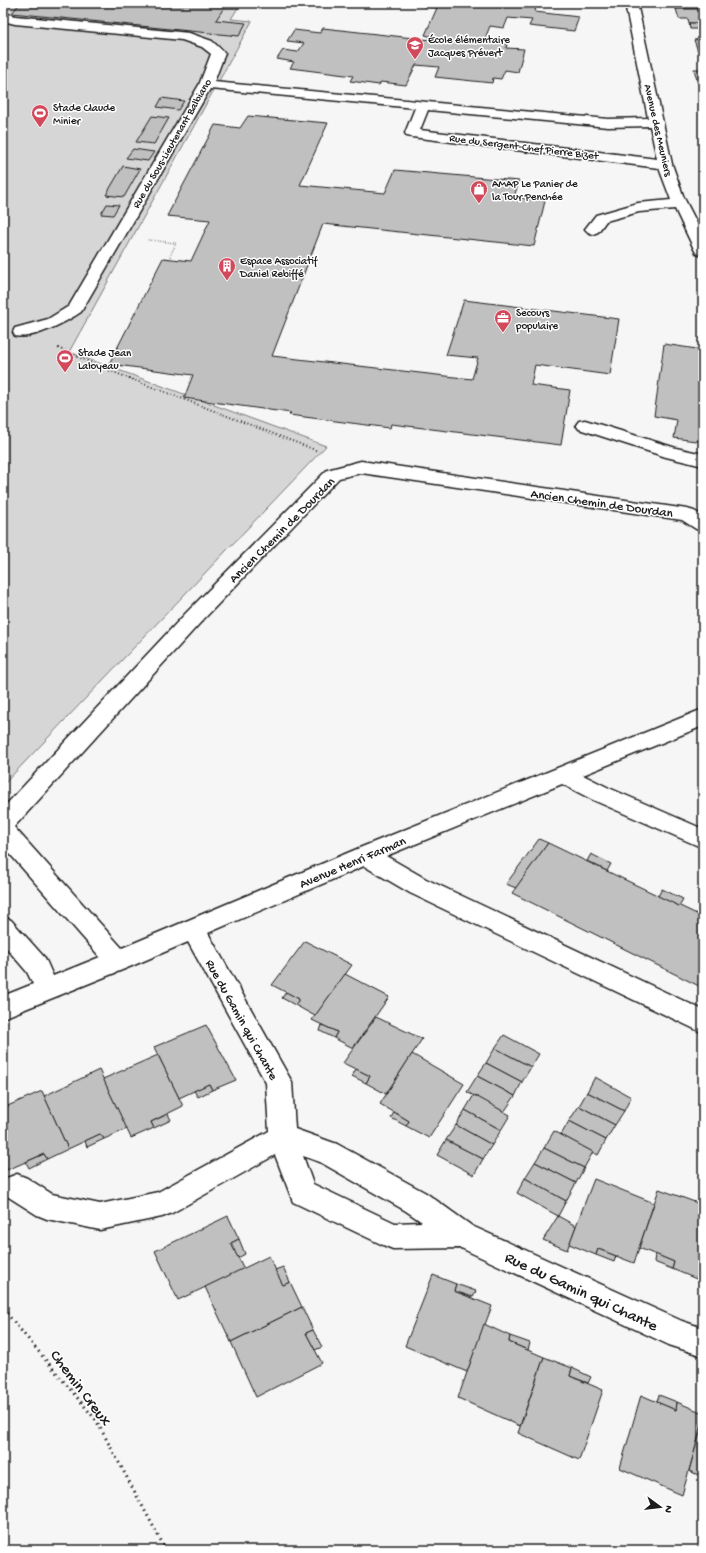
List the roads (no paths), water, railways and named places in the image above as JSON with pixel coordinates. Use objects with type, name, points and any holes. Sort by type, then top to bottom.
[{"type":"street","name":"Avenue des Meuniers","points":[[631,3],[665,164],[680,204],[703,251]]},
{"type":"street","name":"Rue du Sous-Lieutenant Balbiano","points":[[3,17],[15,20],[184,36],[207,44],[218,53],[206,86],[75,309],[54,322],[21,332]]},
{"type":"street","points":[[206,86],[259,89],[608,123],[657,122]]},
{"type":"street","name":"Rue du Sergent-Chef Pierre Bizet","points":[[423,105],[412,133],[665,164]]},
{"type":"street","points":[[593,229],[601,218],[638,208],[680,204]]},
{"type":"street","points":[[585,425],[672,453],[703,460]]},
{"type":"street","name":"Ancien Chemin de Dourdan","points":[[3,823],[193,618],[333,474],[361,468],[687,515],[703,525]]},
{"type":"street","name":"Avenue Henri Farman","points":[[3,1007],[118,961],[365,855],[703,717]]},
{"type":"street","points":[[564,775],[601,794],[703,839]]},
{"type":"street","points":[[3,830],[118,961]]},
{"type":"street","points":[[365,855],[418,886],[703,1022]]},
{"type":"street","points":[[3,927],[36,965],[47,989]]},
{"type":"street","name":"Rue du Gamin qui Chante","points":[[193,928],[279,1082],[282,1137],[303,1193],[393,1236],[462,1235]]},
{"type":"street","points":[[17,1187],[47,1206],[100,1218],[162,1204],[282,1137]]},
{"type":"street","name":"Rue du Gamin qui Chante","points":[[282,1137],[328,1153],[416,1202],[462,1235],[679,1335],[703,1342]]},
{"type":"place","name":"École élémentaire Jacques Prévert","points":[[415,60]]},
{"type":"place","name":"Stade Claude Minier","points":[[40,128]]},
{"type":"place","name":"AMAP Le Panier de la Tour Penchée","points":[[479,204]]},
{"type":"place","name":"Espace Associatif Daniel Rebiffé","points":[[227,281]]},
{"type":"place","name":"Secours populaire","points":[[503,333]]},
{"type":"place","name":"Stade Jean Laloyeau","points":[[65,373]]}]
